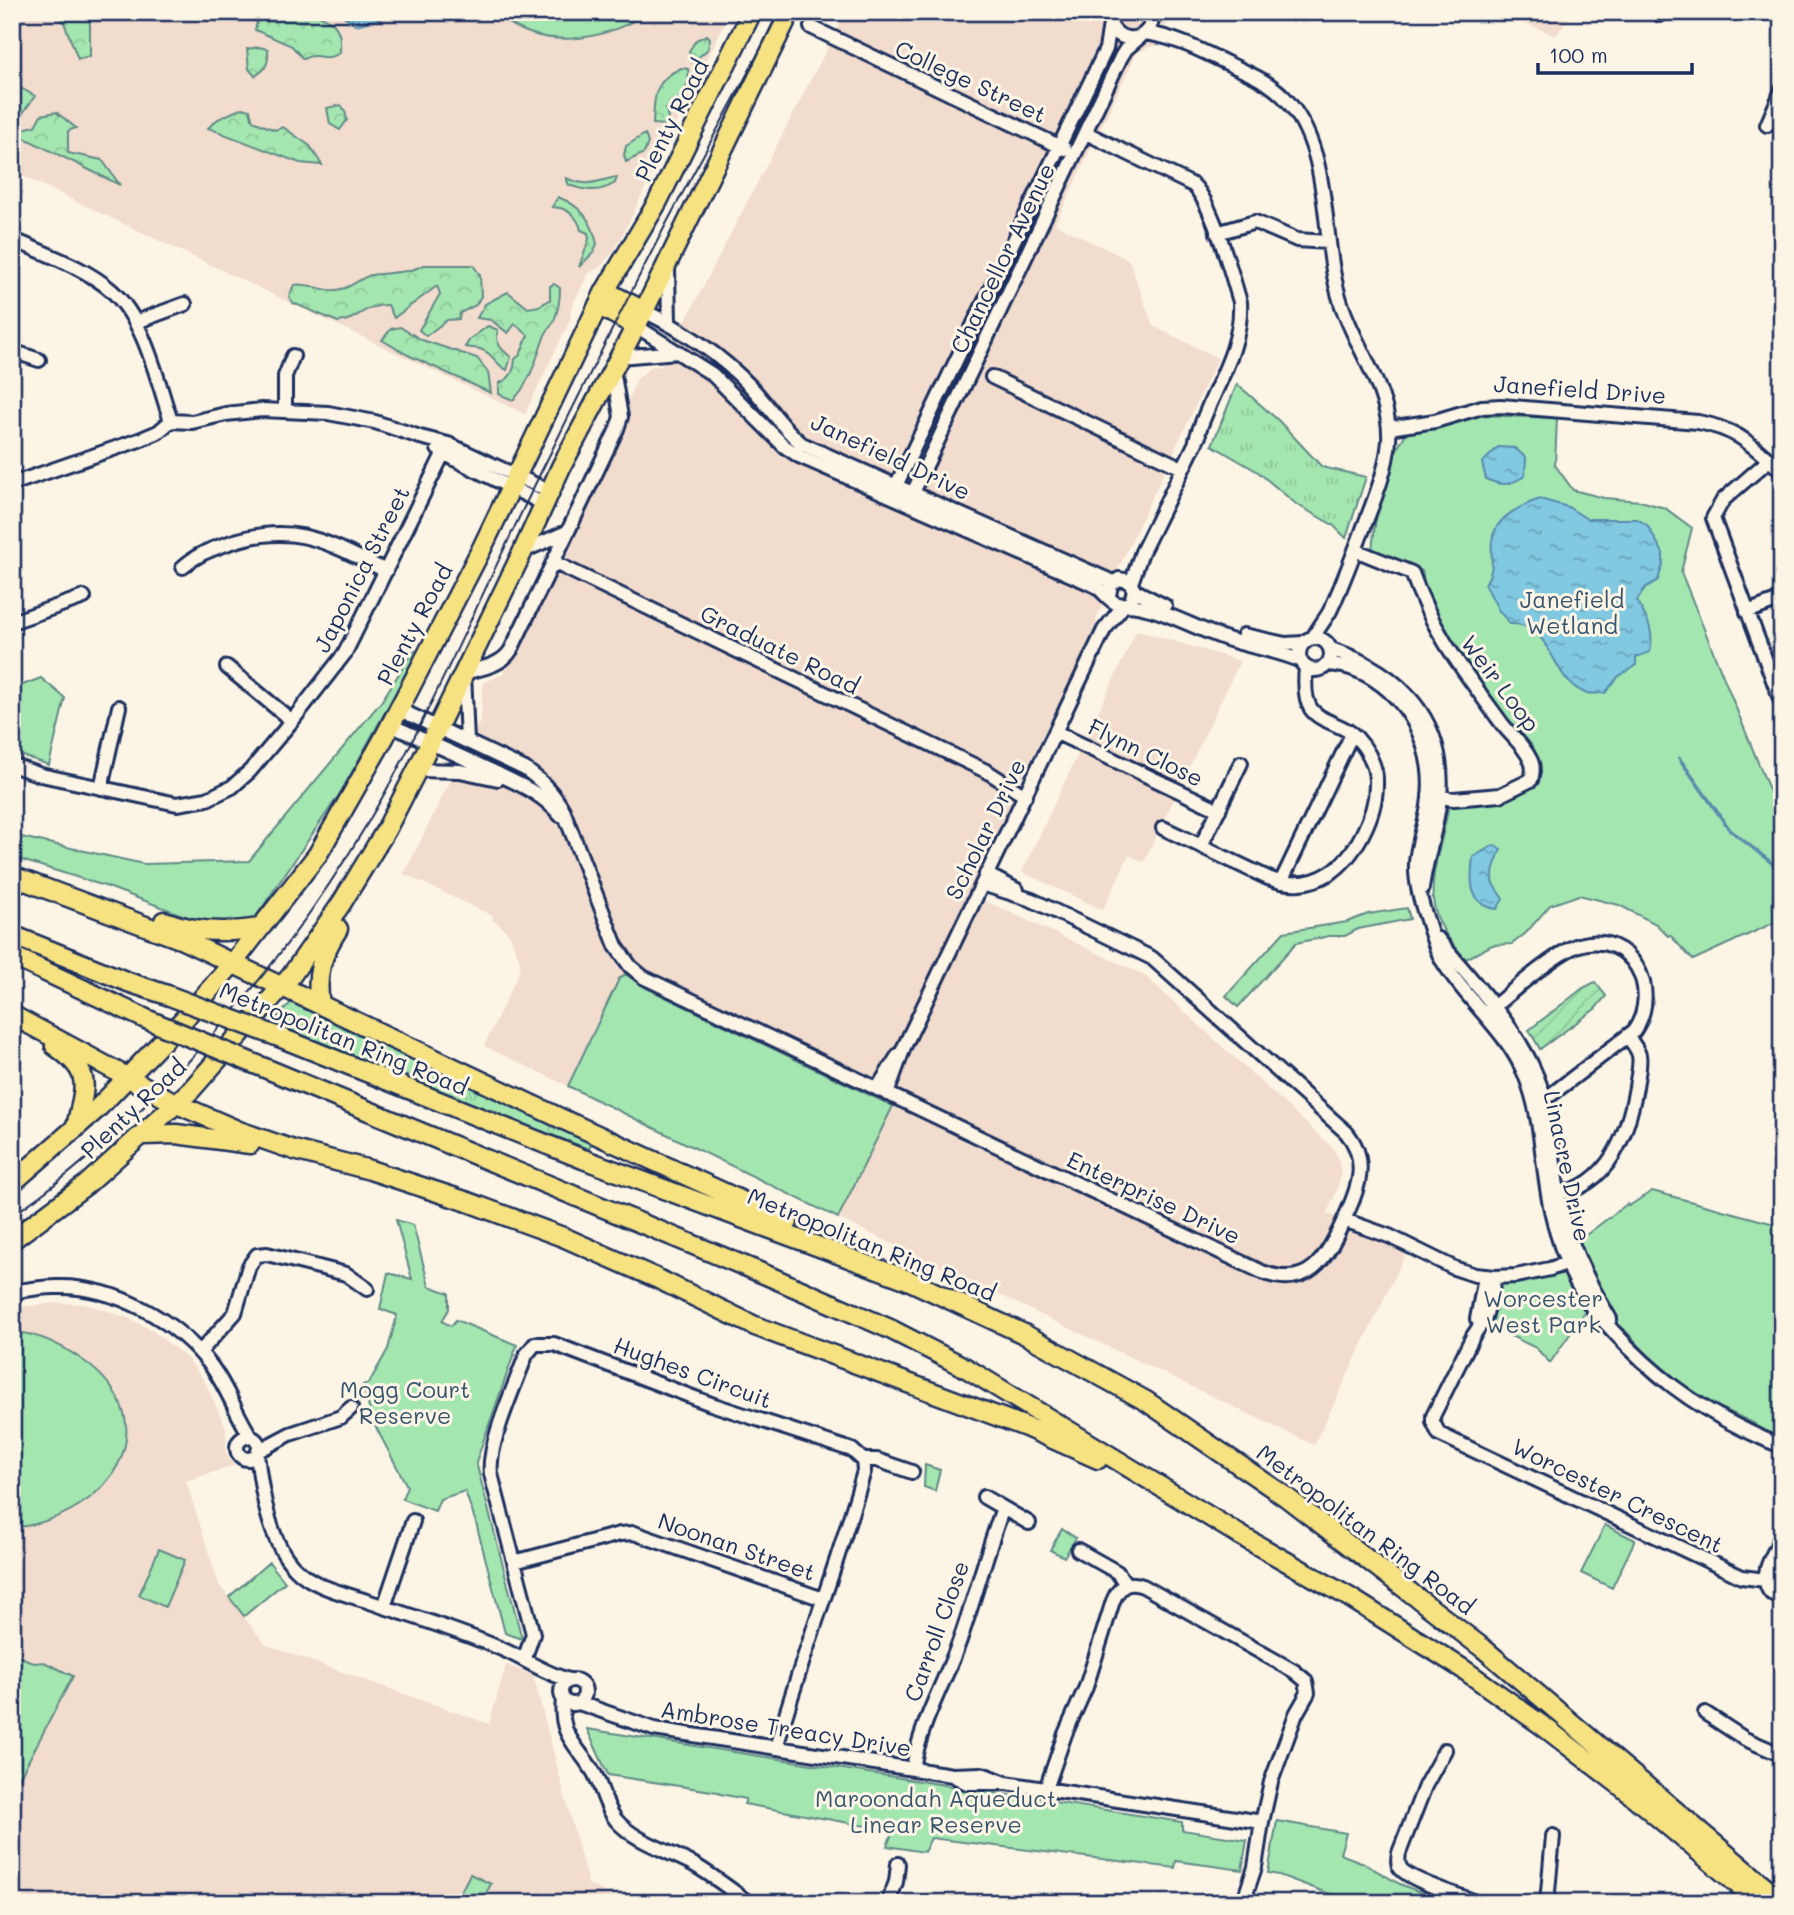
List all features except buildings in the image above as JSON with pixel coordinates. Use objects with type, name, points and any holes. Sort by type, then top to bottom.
[{"type":"highway","name":"Plenty Road","points":[[12,1183],[76,1128],[123,1074],[185,1018],[227,960],[260,928],[318,854],[394,717],[514,482],[601,298],[657,203],[752,12]]},
{"type":"highway","name":"Plenty Road","points":[[12,1240],[87,1184],[143,1135],[184,1107],[234,1044],[288,990],[386,830],[417,770],[547,498],[640,318],[790,12]]},
{"type":"highway","name":"Janefield Drive","points":[[601,298],[640,318]]},
{"type":"highway","points":[[320,1004],[317,983],[327,947],[370,874],[386,830]]},
{"type":"highway","points":[[12,875],[73,888],[191,929],[222,932],[260,928]]},
{"type":"highway","points":[[12,875],[150,927],[227,960],[737,1200],[868,1255],[908,1280]]},
{"type":"highway","name":"Metropolitan Ring Road","points":[[12,935],[128,982],[279,1037],[583,1159],[908,1280],[994,1319],[1082,1365],[1164,1412],[1253,1474],[1503,1664],[1782,1901]]},
{"type":"highway","points":[[12,956],[146,1019],[751,1268],[890,1329],[997,1386],[1244,1537],[1376,1613],[1494,1690],[1621,1786],[1760,1903]]},
{"type":"highway","points":[[12,1015],[184,1107],[239,1131],[468,1202],[563,1237],[755,1326],[1026,1427],[1147,1478]]},
{"type":"highway","points":[[12,1015],[73,1060],[81,1070],[85,1082],[76,1128]]},
{"type":"highway","points":[[143,1135],[171,1134],[238,1141],[370,1170]]},
{"type":"street","points":[[1153,12],[1166,28],[1183,42]]},
{"type":"street","name":"Chancellor Avenue","points":[[910,498],[1121,57],[1126,49],[1143,35],[1153,20],[1153,12]]},
{"type":"street","points":[[1108,16],[1119,35],[1133,38],[1161,35],[1183,42],[1260,78],[1282,94],[1302,121],[1314,155],[1327,238],[1341,303],[1379,389],[1389,428],[1385,472],[1355,550],[1318,643],[1300,652],[1310,707],[1315,713],[1352,734],[1369,755],[1377,784],[1363,830],[1349,855],[1328,874],[1301,883],[1281,882],[1163,828]]},
{"type":"street","name":"Chancellor Avenue","points":[[893,491],[1106,49],[1108,16]]},
{"type":"street","name":"College Street","points":[[811,27],[1075,154]]},
{"type":"street","points":[[1768,125],[1782,90]]},
{"type":"street","points":[[1086,133],[1193,185],[1205,202],[1240,302],[1235,339],[1227,366],[1201,421],[1196,440],[1125,584],[1109,588],[1109,597],[1115,604],[1145,607],[1226,639],[1283,654],[1304,664]]},
{"type":"street","points":[[1217,233],[1255,222],[1301,240],[1327,238]]},
{"type":"street","points":[[12,239],[100,282],[118,297],[136,321],[171,421]]},
{"type":"street","points":[[1011,244],[1028,253]]},
{"type":"street","points":[[668,259],[669,324]]},
{"type":"street","points":[[136,321],[185,304]]},
{"type":"street","name":"Janefield Drive","points":[[640,318],[669,324],[725,362],[749,385],[785,429],[802,444],[893,491]]},
{"type":"street","name":"Janefield Drive","points":[[640,318],[678,352],[712,374],[784,446],[799,456],[1125,584],[1154,602],[1229,631],[1285,644],[1318,643]]},
{"type":"street","points":[[12,351],[39,360]]},
{"type":"street","points":[[467,741],[464,673],[493,665],[508,655],[621,418],[616,363],[678,352]]},
{"type":"street","points":[[285,410],[285,376],[293,356]]},
{"type":"street","points":[[992,377],[1182,468]]},
{"type":"street","points":[[744,407],[750,397],[749,385]]},
{"type":"street","name":"Janefield Drive","points":[[1389,428],[1435,421],[1482,407],[1501,406],[1698,422],[1720,427],[1742,437],[1782,471]]},
{"type":"street","points":[[12,484],[139,440],[158,432],[171,421],[192,422],[243,412],[285,410],[353,417],[420,437],[547,498]]},
{"type":"street","name":"Japonica Street","points":[[12,765],[41,775],[177,804],[222,794],[241,780],[345,653],[445,448]]},
{"type":"street","points":[[1769,460],[1723,500],[1713,518],[1782,704]]},
{"type":"street","name":"Janefield Drive","points":[[910,498],[1096,586],[1109,597]]},
{"type":"street","points":[[523,551],[567,531]]},
{"type":"street","points":[[183,567],[199,554],[231,542],[254,535],[279,533],[318,540],[386,571]]},
{"type":"street","name":"Weir Loop","points":[[1355,550],[1412,573],[1424,607],[1444,645],[1526,752],[1532,764],[1531,779],[1500,795],[1454,799],[1435,796]]},
{"type":"street","name":"Graduate Road","points":[[553,562],[1027,791]]},
{"type":"street","points":[[1125,584],[1133,599],[1126,605]]},
{"type":"street","points":[[12,622],[83,597]]},
{"type":"street","name":"Scholar Drive","points":[[1104,630],[1109,597]]},
{"type":"street","points":[[1747,612],[1782,599]]},
{"type":"street","name":"Scholar Drive","points":[[882,1092],[889,1068],[904,1046],[1104,630],[1126,605]]},
{"type":"street","points":[[1307,698],[1331,657],[1318,643]]},
{"type":"street","name":"Linacre Drive","points":[[1318,643],[1381,671],[1410,698],[1425,721],[1439,764],[1421,897],[1429,926],[1489,1011],[1525,1051],[1539,1081],[1548,1196],[1589,1304],[1653,1371],[1686,1397],[1724,1419],[1781,1446]]},
{"type":"street","name":"Linacre Drive","points":[[1304,664],[1345,666],[1361,671],[1382,685],[1401,703],[1414,722],[1425,747],[1435,796]]},
{"type":"street","points":[[227,667],[292,721]]},
{"type":"street","points":[[101,788],[118,707]]},
{"type":"street","name":"Enterprise Drive","points":[[394,717],[434,735],[542,797],[566,823]]},
{"type":"street","name":"Flynn Close","points":[[1055,732],[1219,810]]},
{"type":"street","points":[[1281,882],[1352,734]]},
{"type":"street","name":"Enterprise Drive","points":[[434,735],[467,741],[525,769],[555,795],[616,946],[636,972],[882,1092],[1272,1276],[1296,1276],[1317,1266],[1326,1255],[1359,1186],[1361,1170],[1355,1145],[1346,1132],[1157,962],[984,879]]},
{"type":"street","points":[[1201,846],[1241,763]]},
{"type":"street","points":[[417,770],[460,771],[515,782]]},
{"type":"street","points":[[1489,1011],[1568,950],[1587,943],[1617,948],[1637,966],[1643,978],[1645,994],[1638,1025],[1628,1037],[1552,1094],[1539,1099]]},
{"type":"street","points":[[1558,1194],[1575,1189],[1592,1179],[1608,1163],[1622,1139],[1632,1107],[1639,1060],[1638,1052],[1628,1037]]},
{"type":"street","name":"Linacre Drive","points":[[1539,1099],[1570,1255]]},
{"type":"street","points":[[1346,1216],[1454,1268],[1490,1277],[1516,1276],[1550,1269],[1570,1255]]},
{"type":"street","points":[[200,1352],[235,1313],[249,1266],[257,1255],[267,1254],[346,1274],[367,1289]]},
{"type":"street","name":"Worcester Crescent","points":[[1490,1277],[1473,1336],[1441,1403],[1440,1425],[1455,1440],[1734,1574],[1749,1580],[1769,1581]]},
{"type":"street","points":[[12,1292],[55,1287],[86,1289],[130,1303],[158,1317],[177,1331],[200,1352],[220,1380],[253,1448],[275,1536],[294,1568],[319,1585],[478,1640],[539,1669],[581,1682],[585,1689],[584,1699],[566,1720],[564,1730]]},
{"type":"street","points":[[12,1299],[53,1293],[109,1296]]},
{"type":"street","name":"Hughes Circuit","points":[[524,1660],[533,1634],[490,1462],[526,1355],[535,1344],[547,1342],[564,1348],[702,1401],[852,1450],[863,1460]]},
{"type":"street","points":[[236,1414],[237,1451],[253,1448],[341,1417],[351,1408]]},
{"type":"street","points":[[238,1441],[244,1437],[253,1448]]},
{"type":"street","points":[[776,1748],[844,1540],[864,1471],[863,1460],[877,1460],[912,1472]]},
{"type":"street","points":[[984,1497],[1029,1523]]},
{"type":"street","name":"Carroll Close","points":[[913,1769],[918,1746],[961,1637],[982,1565],[1003,1508]]},
{"type":"street","points":[[384,1607],[412,1521]]},
{"type":"street","name":"Noonan Street","points":[[514,1562],[620,1534],[634,1533],[823,1598]]},
{"type":"street","points":[[1782,1537],[1768,1567],[1769,1581],[1782,1596]]},
{"type":"street","points":[[1079,1550],[1117,1572],[1126,1584]]},
{"type":"street","points":[[1769,1581],[1782,1558]]},
{"type":"street","points":[[1046,1789],[1065,1734],[1086,1687],[1113,1601],[1118,1590],[1126,1584],[1134,1583],[1144,1587],[1294,1671],[1306,1681],[1308,1696],[1294,1719],[1271,1782],[1255,1867],[1243,1903]]},
{"type":"street","points":[[539,1669],[568,1703],[577,1704]]},
{"type":"street","points":[[569,1680],[563,1685],[561,1713],[564,1730],[570,1743],[594,1773],[607,1805],[618,1823],[633,1834],[701,1869],[749,1903]]},
{"type":"street","name":"Ambrose Treacy Drive","points":[[585,1689],[616,1716]]},
{"type":"street","name":"Ambrose Treacy Drive","points":[[577,1704],[654,1729],[952,1775],[982,1774],[1006,1783],[1262,1822]]},
{"type":"street","points":[[1705,1713],[1745,1739],[1782,1755]]},
{"type":"street","points":[[1445,1749],[1425,1786],[1399,1853],[1398,1863],[1402,1870],[1415,1878],[1478,1903]]},
{"type":"street","points":[[1547,1903],[1553,1836]]},
{"type":"street","points":[[888,1903],[896,1882],[898,1864]]},
{"type":"shaded area","points":[[12,12],[730,12],[625,230],[613,252],[600,267],[588,274],[570,310],[571,318],[525,414],[12,171]]},
{"type":"shaded area","points":[[846,12],[1168,12],[1171,16],[1156,45],[1137,52],[1055,224],[1129,260],[1153,326],[1218,358],[1109,588],[1096,619],[1098,625],[1026,769],[968,895],[1144,975],[1333,1148],[1338,1157],[1341,1174],[1327,1213],[1407,1251],[1314,1445],[838,1218],[892,1106],[646,988],[626,974],[619,979],[568,1086],[484,1046],[519,972],[520,961],[510,935],[492,920],[493,916],[404,874],[481,719],[483,683],[503,674],[566,553],[563,551],[637,379],[652,366],[662,366]]},
{"type":"shaded area","points":[[1499,12],[1573,12],[1556,36]]},
{"type":"shaded area","points":[[1137,630],[1240,661],[1144,862],[1129,855],[1103,910],[1022,872]]},
{"type":"shaded area","points":[[56,1303],[84,1304],[128,1318],[152,1330],[188,1359],[205,1382],[226,1428],[226,1455],[235,1465],[186,1481],[219,1585],[266,1645],[489,1724],[506,1665],[533,1675],[588,1884],[625,1903],[12,1903],[12,1308]]},
{"type":"green space","points":[[288,11],[324,17],[338,31],[340,53],[329,57],[314,56],[303,59],[292,46],[255,30],[258,17],[254,12]]},
{"type":"green space","points":[[60,12],[87,12],[90,25],[90,56],[78,59]]},
{"type":"green space","points":[[495,12],[649,12],[611,30],[571,39],[531,34],[512,25]]},
{"type":"green space","points":[[707,35],[710,38],[708,49],[693,62],[689,51],[696,40]]},
{"type":"green space","points":[[247,49],[268,49],[268,58],[265,68],[255,76],[249,69]]},
{"type":"green space","points":[[681,68],[688,69],[689,76],[684,92],[666,109],[666,125],[653,124],[654,106],[660,84]]},
{"type":"green space","points":[[12,83],[35,96],[18,120],[23,129],[35,126],[41,115],[56,112],[76,128],[68,131],[68,153],[102,160],[120,185],[12,132]]},
{"type":"green space","points":[[341,105],[347,120],[340,130],[330,124],[327,108]]},
{"type":"green space","points":[[242,108],[250,110],[253,121],[275,130],[283,127],[310,146],[322,165],[300,163],[208,128],[218,119]]},
{"type":"green space","points":[[645,134],[648,143],[644,153],[626,162],[626,146]]},
{"type":"green space","points":[[617,177],[615,183],[592,190],[569,185],[566,178],[586,183]]},
{"type":"green space","points":[[558,197],[579,209],[589,221],[595,235],[597,244],[593,253],[579,267],[589,239],[588,233],[581,230],[571,213],[552,207]]},
{"type":"green space","points":[[424,265],[473,265],[480,275],[481,296],[476,305],[460,313],[459,319],[447,320],[426,336],[419,330],[440,294],[437,286],[394,318],[388,305],[380,305],[338,322],[293,303],[289,297],[294,285],[335,290],[371,275],[405,271]]},
{"type":"green space","points":[[554,284],[560,288],[553,323],[545,335],[528,378],[513,400],[499,394],[499,383],[511,374],[515,359],[520,355],[528,335],[515,324],[508,333],[491,320],[477,318],[485,304],[508,292],[528,308],[539,306],[550,300],[550,286]]},
{"type":"green space","points":[[488,326],[498,330],[498,342],[511,357],[507,370],[484,351],[465,347],[470,339]]},
{"type":"green space","points":[[400,327],[422,340],[477,358],[488,372],[491,393],[408,355],[382,340],[391,329]]},
{"type":"green space","points":[[1237,384],[1279,421],[1322,467],[1366,477],[1346,538],[1333,525],[1296,504],[1258,472],[1212,445]]},
{"type":"green space","name":"Janefield Wetland","points":[[1478,415],[1557,418],[1555,465],[1573,490],[1665,508],[1692,528],[1681,572],[1770,792],[1782,799],[1782,919],[1693,960],[1656,924],[1619,905],[1579,895],[1550,905],[1526,933],[1512,944],[1492,945],[1466,959],[1449,939],[1439,921],[1433,886],[1449,804],[1529,788],[1541,772],[1533,748],[1515,731],[1478,681],[1429,607],[1422,571],[1372,550],[1382,490],[1406,433],[1434,429]]},
{"type":"green space","points":[[414,650],[418,652],[341,792],[255,918],[209,925],[108,887],[12,857],[12,835],[144,864],[249,861],[381,702]]},
{"type":"green space","points":[[41,678],[65,698],[49,765],[12,752],[12,689]]},
{"type":"green space","points":[[1407,908],[1410,919],[1358,929],[1345,936],[1329,936],[1296,943],[1238,1007],[1226,996],[1284,932],[1347,922],[1368,914]]},
{"type":"green space","points":[[625,974],[646,988],[893,1106],[838,1218],[568,1086],[619,979]]},
{"type":"green space","points":[[1595,982],[1606,996],[1595,1009],[1540,1049],[1529,1030],[1583,988]]},
{"type":"green space","points":[[294,999],[593,1140],[589,1149],[480,1108],[272,1023]]},
{"type":"green space","points":[[1652,1191],[1782,1226],[1782,1440],[1756,1429],[1755,1424],[1730,1412],[1726,1414],[1721,1408],[1707,1401],[1703,1402],[1700,1396],[1687,1387],[1679,1386],[1679,1382],[1668,1373],[1663,1373],[1650,1358],[1643,1355],[1643,1350],[1624,1329],[1619,1328],[1591,1281],[1574,1244],[1627,1204],[1629,1206]]},
{"type":"green space","name":"Mogg Court Reserve","points":[[396,1220],[413,1225],[429,1286],[449,1293],[449,1309],[442,1321],[451,1326],[456,1320],[517,1345],[476,1462],[522,1639],[505,1633],[465,1491],[440,1499],[435,1511],[402,1499],[407,1486],[372,1420],[363,1385],[369,1383],[388,1349],[397,1315],[380,1309],[388,1273],[412,1279]]},
{"type":"green space","name":"Worcester West Park","points":[[1562,1271],[1588,1308],[1550,1363],[1536,1348],[1486,1324],[1496,1292],[1503,1284]]},
{"type":"green space","points":[[12,1332],[36,1336],[58,1345],[104,1378],[121,1406],[126,1434],[120,1460],[104,1485],[80,1505],[48,1520],[12,1528]]},
{"type":"green space","points":[[925,1465],[940,1470],[935,1491],[924,1487]]},
{"type":"green space","points":[[1605,1525],[1635,1540],[1612,1588],[1581,1573]]},
{"type":"green space","points":[[1062,1529],[1076,1538],[1064,1557],[1050,1550]]},
{"type":"green space","points":[[159,1549],[185,1560],[165,1607],[139,1595]]},
{"type":"green space","points":[[269,1562],[285,1582],[244,1616],[229,1597]]},
{"type":"green space","points":[[12,1653],[34,1663],[44,1662],[73,1676],[12,1792]]},
{"type":"green space","name":"Maroondah Aqueduct Linear Reserve","points":[[587,1729],[1182,1822],[1182,1830],[1247,1840],[1242,1870],[1176,1861],[1175,1868],[931,1838],[924,1852],[887,1846],[893,1831],[744,1804],[746,1799],[718,1792],[608,1775]]},
{"type":"green space","points":[[1277,1821],[1346,1833],[1340,1854],[1361,1862],[1400,1884],[1447,1903],[1354,1903],[1268,1873]]},
{"type":"green space","points":[[470,1874],[491,1884],[481,1903],[455,1903]]},
{"type":"water","points":[[338,12],[405,12],[356,25]]},
{"type":"water","points":[[1498,447],[1515,448],[1526,458],[1525,476],[1506,484],[1486,479],[1482,463]]},
{"type":"water","points":[[1540,499],[1568,507],[1587,519],[1637,519],[1647,525],[1663,553],[1658,580],[1645,588],[1637,601],[1651,631],[1650,652],[1636,657],[1636,665],[1618,677],[1605,693],[1585,693],[1572,685],[1535,632],[1524,626],[1510,624],[1499,611],[1485,584],[1492,563],[1492,541],[1498,525],[1517,509]]},
{"type":"water","points":[[1494,845],[1501,849],[1492,882],[1503,899],[1497,909],[1488,907],[1476,897],[1471,874],[1473,857]]},
{"type":"waterway","points":[[1679,758],[1730,830],[1782,871]]},
{"type":"tram line","points":[[12,1216],[71,1171],[128,1122],[182,1069],[233,1012],[325,891],[401,763],[605,343],[779,12]]}]
